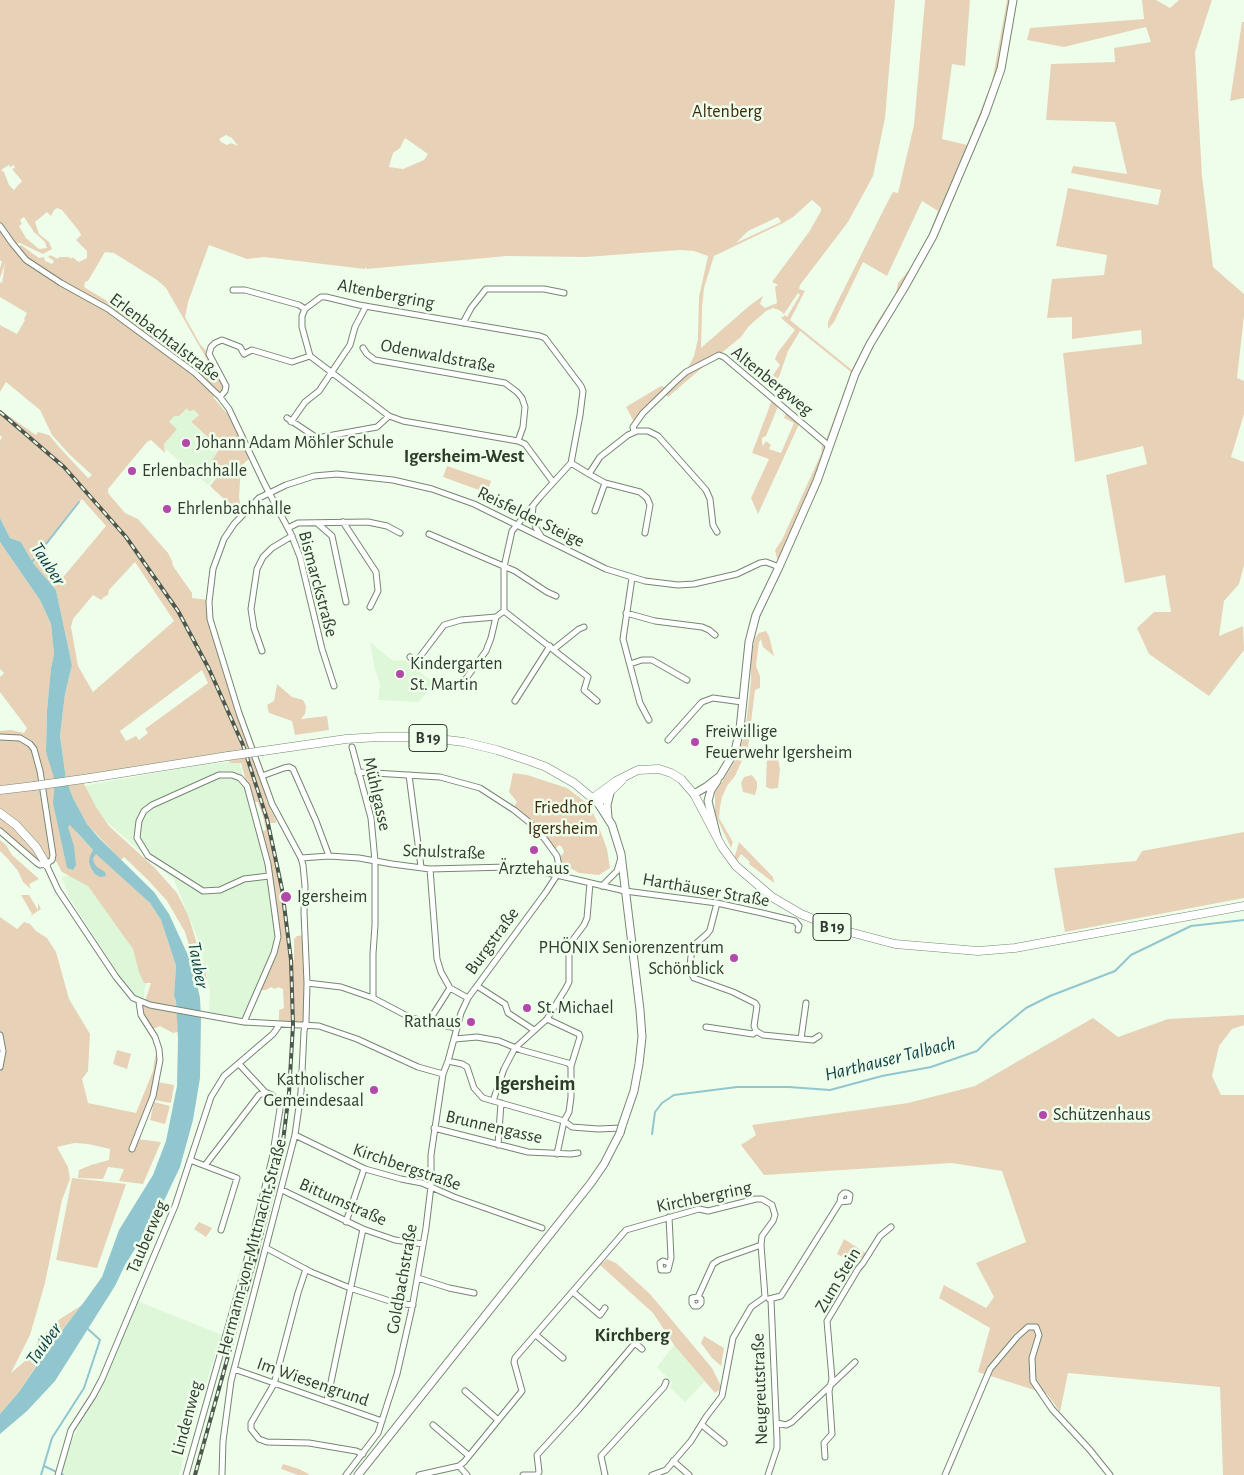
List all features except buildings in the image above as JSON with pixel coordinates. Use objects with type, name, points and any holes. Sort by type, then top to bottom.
[{"type":"main road","name":"B 19","points":[[0,790],[346,739],[422,737],[464,742],[515,755],[561,775],[586,791],[596,801],[616,781],[638,770],[659,769],[670,773],[680,779],[696,796],[722,848],[736,866],[772,897],[801,914],[838,929],[895,944],[978,951],[1015,948],[1244,906]]},
{"type":"main road","points":[[596,801],[610,793],[628,774]]},
{"type":"main road","points":[[0,812],[16,825],[36,848],[46,864]]},
{"type":"street","points":[[696,796],[724,770],[735,751],[740,729],[751,631],[756,615],[779,567],[816,480],[855,374],[870,344],[933,236],[985,114],[1001,69],[1013,0]]},
{"type":"street","name":"Erlenbachtalstraße","points":[[0,226],[26,260],[61,283],[108,309],[195,373],[220,396],[229,409],[269,493]]},
{"type":"street","points":[[463,323],[471,308],[486,289],[544,288],[564,293]]},
{"type":"street","points":[[233,290],[245,290],[299,305],[305,309],[302,316],[302,327],[310,356],[389,416],[428,426],[518,441],[525,444],[553,482]]},
{"type":"street","name":"Altenbergring","points":[[305,309],[321,297],[545,338],[583,391],[571,463]]},
{"type":"street","points":[[366,306],[352,341],[319,392],[304,402],[289,420],[317,438],[377,427],[389,416]]},
{"type":"street","points":[[220,396],[225,391],[226,386],[209,354],[211,347],[215,343],[222,340],[240,346],[244,354],[252,350],[292,362],[310,356]]},
{"type":"street","name":"Odenwaldstraße","points":[[362,348],[375,360],[505,383],[517,392],[525,407],[523,427],[518,441]]},
{"type":"street","name":"Altenbergweg","points":[[634,432],[633,427],[643,413],[686,372],[719,355],[724,357],[829,446]]},
{"type":"street","points":[[588,474],[600,458],[622,439],[634,432],[648,431],[658,436],[706,490],[710,499],[713,525],[717,532]]},
{"type":"street","points":[[504,611],[504,567],[512,531],[571,463],[606,483],[640,492],[650,505],[646,533]]},
{"type":"street","name":"Reisfelder Steige","points":[[269,493],[314,476],[337,474],[393,480],[474,504],[606,569],[632,578],[660,583],[694,584],[737,574],[766,562],[779,567]]},
{"type":"street","points":[[595,511],[606,483]]},
{"type":"street","points":[[269,493],[253,503],[234,524],[224,539],[212,569],[209,602],[210,618],[239,713],[272,804],[301,858]]},
{"type":"street","name":"Bismarckstraße","points":[[269,493],[292,536],[300,557],[322,649],[334,686]]},
{"type":"street","points":[[533,505],[532,516],[536,528],[542,536]]},
{"type":"street","points":[[343,522],[376,572],[378,591],[370,607]]},
{"type":"street","points":[[288,528],[298,523],[368,522],[387,526],[400,533]]},
{"type":"street","points":[[317,523],[332,536],[346,602]]},
{"type":"street","points":[[429,534],[515,571],[556,596]]},
{"type":"street","points":[[262,651],[254,628],[251,609],[257,569],[263,558],[272,548],[292,536]]},
{"type":"street","points":[[632,578],[623,639],[640,703],[649,720]]},
{"type":"street","points":[[410,657],[416,662],[444,625],[462,620],[496,617],[504,611]]},
{"type":"street","points":[[504,611],[588,676],[584,690],[596,701]]},
{"type":"street","points":[[626,613],[655,622],[702,627],[710,630],[715,635]]},
{"type":"street","points":[[462,684],[486,651],[496,617]]},
{"type":"street","points":[[515,701],[552,648],[584,627]]},
{"type":"street","points":[[630,664],[642,660],[652,660],[687,680]]},
{"type":"street","points":[[668,740],[702,702],[714,698],[742,702]]},
{"type":"street","points":[[0,737],[15,736],[25,739],[34,749],[37,756],[53,855],[52,860],[40,865],[0,831]]},
{"type":"street","name":"Mühlgasse","points":[[352,747],[372,818],[375,862],[373,998]]},
{"type":"street","points":[[262,776],[289,766],[292,769],[319,826],[329,856]]},
{"type":"street","points":[[717,838],[708,801],[711,790],[723,775],[724,770]]},
{"type":"street","points":[[358,772],[440,777],[480,788],[502,801],[529,822],[544,838],[557,856],[559,866],[557,875]]},
{"type":"street","points":[[244,1022],[276,945],[277,928],[269,876],[247,786],[240,778],[232,775],[219,775],[152,805],[144,812],[139,821],[137,838],[148,856],[203,890],[220,890],[244,879],[269,876]]},
{"type":"street","points":[[409,775],[421,868]]},
{"type":"street","points":[[696,796],[711,790]]},
{"type":"street","points":[[608,818],[607,805],[610,793]]},
{"type":"street","points":[[358,1475],[592,1184],[621,1129],[634,1091],[639,1064],[642,1037],[638,984],[622,857],[608,818],[596,801]]},
{"type":"street","name":"Schulstraße","points":[[301,858],[329,856],[359,858],[375,862],[430,869],[508,867],[557,875]]},
{"type":"street","name":"Harthäuser Straße","points":[[602,886],[617,871],[622,857]]},
{"type":"street","name":"Hermann-von-Mittnacht-Straße","points":[[222,1475],[223,1440],[234,1369],[282,1190],[295,1135],[301,1092],[308,983],[304,912],[305,886],[301,858]]},
{"type":"street","points":[[46,864],[58,890],[91,942],[128,993],[139,1002],[244,1022],[306,1025],[333,1030],[418,1067],[443,1074]]},
{"type":"street","points":[[430,869],[437,959],[441,972],[450,988],[468,998]]},
{"type":"street","name":"Harthäuser Straße","points":[[557,875],[625,891],[717,903],[795,921],[799,926],[798,930]]},
{"type":"street","name":"Burgstraße","points":[[448,1061],[456,1028],[468,998],[557,875]]},
{"type":"street","points":[[493,1101],[504,1068],[515,1048],[547,1019],[569,982],[571,944],[588,918],[590,883]]},
{"type":"street","points":[[717,903],[710,930],[692,947],[691,973],[694,978],[733,992],[755,1003],[758,1006],[754,1026],[763,1035],[813,1040],[819,1036]]},
{"type":"street","points":[[308,983],[341,987],[373,998],[411,1018],[456,1028]]},
{"type":"street","points":[[477,986],[505,1004],[508,1013],[534,1030]]},
{"type":"street","points":[[429,1021],[450,988]]},
{"type":"street","points":[[132,1149],[153,1096],[160,1060],[155,1037],[141,1015],[139,1002]]},
{"type":"street","points":[[801,1039],[806,1003]]},
{"type":"street","points":[[547,1019],[579,1034],[580,1037],[570,1066],[571,1097],[569,1112],[564,1121],[557,1154]]},
{"type":"street","name":"Tauberweg","points":[[58,1475],[71,1430],[93,1396],[118,1344],[175,1206],[210,1097],[224,1076],[275,1032],[279,1024]]},
{"type":"street","points":[[706,1027],[753,1034],[756,1030]]},
{"type":"street","points":[[0,1036],[3,1051],[0,1067]]},
{"type":"street","points":[[454,1039],[482,1038],[499,1041],[531,1056],[568,1063],[570,1066]]},
{"type":"street","points":[[448,1061],[467,1067],[474,1088],[483,1098],[564,1121],[572,1127],[582,1129],[621,1129]]},
{"type":"street","name":"Goldbachstraße","points":[[346,1475],[378,1433],[398,1374],[418,1278],[431,1186],[430,1155],[443,1074],[448,1061]]},
{"type":"street","name":"Lindenweg","points":[[186,1475],[244,1271],[272,1159],[280,1109],[280,1104],[272,1095],[265,1092],[239,1064]]},
{"type":"street","points":[[206,1164],[259,1095],[265,1092]]},
{"type":"street","points":[[498,1145],[501,1103]]},
{"type":"street","name":"Brunnengasse","points":[[434,1128],[528,1152],[578,1153]]},
{"type":"street","name":"Kirchbergstraße","points":[[295,1135],[364,1169],[401,1180],[422,1183],[463,1201],[542,1228]]},
{"type":"street","points":[[190,1160],[206,1164],[238,1178],[221,1230]]},
{"type":"street","points":[[346,1222],[364,1169]]},
{"type":"street","name":"Bittumstraße","points":[[282,1190],[363,1229],[395,1240],[423,1244]]},
{"type":"street","name":"Kirchbergring","points":[[459,1466],[522,1391],[514,1362],[515,1358],[626,1230],[699,1209],[708,1212],[762,1199],[772,1205],[775,1215],[762,1236],[765,1296]]},
{"type":"street","points":[[652,1475],[666,1470],[691,1441],[724,1392],[733,1338],[751,1307],[765,1296],[771,1300],[781,1296],[840,1202]]},
{"type":"street","points":[[669,1217],[672,1258],[669,1263]]},
{"type":"street","name":"Zum Stein","points":[[826,1457],[824,1443],[832,1434],[829,1391],[832,1379],[827,1321],[858,1268],[880,1236],[891,1227]]},
{"type":"street","points":[[326,1401],[363,1229]]},
{"type":"street","points":[[698,1297],[713,1264],[719,1260],[761,1245]]},
{"type":"street","points":[[266,1248],[306,1269],[350,1288],[396,1303],[413,1305]]},
{"type":"street","points":[[306,1269],[274,1384],[251,1424],[251,1429],[260,1439],[267,1442],[319,1444],[363,1454]]},
{"type":"street","points":[[418,1278],[449,1288],[474,1293]]},
{"type":"street","points":[[573,1292],[600,1314],[605,1308]]},
{"type":"street","name":"Neugreutstraße","points":[[768,1475],[777,1448],[771,1300]]},
{"type":"street","points":[[946,1475],[990,1369],[1017,1337],[1028,1327],[1036,1326],[1040,1335],[1032,1358],[1033,1381],[1052,1409],[1110,1475]]},
{"type":"street","points":[[536,1335],[563,1358]]},
{"type":"street","points":[[523,1475],[537,1475],[539,1472],[537,1455],[579,1409],[635,1342],[642,1349]]},
{"type":"street","points":[[777,1423],[786,1425],[792,1422],[855,1362]]},
{"type":"street","name":"Im Wiesengrund","points":[[234,1369],[382,1421]]},
{"type":"street","points":[[605,1475],[601,1456],[664,1387],[666,1382]]},
{"type":"street","points":[[465,1391],[498,1420]]},
{"type":"street","points":[[433,1425],[468,1455]]},
{"type":"street","points":[[702,1425],[724,1444]]},
{"type":"street","points":[[673,1461],[689,1475]]},
{"type":"street","points":[[419,1475],[459,1466],[467,1475]]},
{"type":"shaded area","name":"Johann Adam Möhler Schule","points":[[184,401],[199,415],[191,423],[220,449],[210,463],[220,472],[208,485],[152,438]]},
{"type":"shaded area","name":"Kindergarten St. Martin","points":[[370,642],[393,661],[404,660],[434,683],[419,702],[378,700],[380,684],[375,670]]},
{"type":"shaded area","points":[[239,761],[265,862],[275,937],[271,952],[241,1018],[209,1012],[210,991],[199,942],[174,880],[101,817],[82,786],[201,765]]},
{"type":"shaded area","points":[[70,875],[86,882],[125,931],[149,978],[145,987],[143,1001],[131,993],[125,985],[69,897],[62,877]]},
{"type":"shaded area","points":[[137,1301],[222,1335],[190,1431],[179,1475],[56,1475]]},
{"type":"shaded area","points":[[674,1345],[705,1381],[685,1402],[670,1387],[673,1383],[657,1367]]},
{"type":"green space","name":"Altenberg","points":[[0,0],[895,0],[885,118],[873,176],[848,222],[800,285],[799,289],[805,291],[790,320],[852,370],[876,324],[896,293],[898,283],[910,269],[929,234],[938,211],[922,201],[887,276],[863,262],[834,322],[828,329],[828,322],[835,307],[885,207],[893,192],[898,193],[914,125],[925,0],[970,0],[965,66],[952,64],[942,139],[967,145],[992,82],[1007,0],[1013,0],[1001,69],[948,201],[870,344],[817,480],[779,567],[775,550],[782,540],[821,454],[822,445],[800,422],[758,514],[751,498],[769,459],[752,453],[772,400],[729,364],[718,359],[703,367],[668,397],[664,393],[635,424],[626,407],[661,386],[668,388],[686,372],[694,356],[698,339],[699,297],[708,256],[694,251],[680,250],[586,257],[507,256],[367,269],[366,267],[365,269],[264,257],[247,259],[209,245],[188,302],[185,317],[200,344],[209,354],[226,386],[220,397],[215,395],[213,397],[230,417],[249,459],[241,466],[239,497],[241,509],[238,512],[210,486],[221,472],[211,462],[220,448],[191,422],[199,415],[194,410],[188,411],[187,408],[179,416],[174,416],[169,422],[177,429],[164,444],[165,453],[151,440],[147,442],[108,489],[108,493],[125,513],[138,519],[168,553],[173,566],[192,593],[192,598],[209,600],[210,619],[267,790],[266,800],[276,820],[276,823],[268,823],[282,889],[291,960],[294,960],[294,939],[297,936],[305,935],[306,1025],[279,1024],[279,1010],[284,1008],[283,989],[271,987],[266,990],[258,990],[274,953],[277,928],[260,832],[266,830],[263,816],[258,802],[252,802],[241,763],[230,763],[228,757],[90,778],[81,775],[96,807],[109,826],[155,868],[177,893],[188,915],[204,966],[207,979],[203,984],[199,981],[193,968],[191,952],[185,932],[167,901],[124,857],[121,860],[87,824],[73,798],[66,779],[60,736],[65,694],[72,665],[56,590],[33,563],[21,542],[10,538],[0,518],[0,441],[2,437],[0,435],[0,410],[36,435],[38,432],[49,435],[88,478],[92,475],[52,435],[40,410],[6,382],[0,392],[0,325],[17,334],[27,313],[0,297],[0,282],[2,283],[5,264],[0,278],[2,262],[0,260]],"holes":[[[226,135],[232,138],[238,146],[231,143],[227,145],[219,139]],[[405,138],[428,154],[424,160],[403,169],[389,167],[393,153],[400,148]],[[9,165],[10,167],[14,165],[15,168],[12,169],[22,181],[14,190],[9,185],[4,172],[1,170]],[[812,200],[821,208],[809,232],[772,282],[778,285],[775,287],[777,303],[765,308],[760,304],[763,296],[701,348],[704,288],[714,256],[793,217]],[[57,208],[62,210],[79,231],[81,235],[76,240],[87,251],[87,258],[79,262],[72,257],[71,259],[69,257],[59,257],[58,259],[50,255],[48,257],[54,261],[52,264],[45,261],[44,257],[39,258],[21,245],[15,248],[12,244],[20,243],[43,254],[52,249],[49,242],[39,234],[35,222],[47,212],[51,216]],[[24,217],[34,232],[45,242],[47,248],[39,249],[26,238],[19,226],[22,224],[20,220]],[[778,217],[781,222],[736,243],[748,231]],[[105,252],[114,253],[157,280],[166,288],[205,356],[217,382],[114,305],[84,287],[85,282],[88,281]],[[798,293],[800,295],[787,317],[785,315],[781,318],[795,330],[778,352],[775,359],[780,365],[773,375],[777,379],[788,351],[800,331],[851,372],[825,443],[787,410],[784,418],[794,423],[781,453],[769,449],[771,445],[766,441],[763,446],[762,442],[762,438],[766,436],[777,409],[778,402],[719,355],[741,337],[748,327],[766,311],[773,308],[784,314]],[[82,499],[106,526],[59,582],[54,579],[53,566],[38,556]],[[135,562],[174,621],[93,692],[78,666],[71,627],[73,619],[93,595],[101,600],[108,595],[109,590]],[[202,670],[208,683],[145,729],[148,733],[139,740],[136,736],[126,741],[120,731]]]},
{"type":"green space","points":[[1142,0],[1156,0],[1170,8],[1179,0],[1212,0],[1195,52],[1202,176],[1213,267],[1244,294],[1244,316],[1237,378],[1244,381],[1244,414],[1231,457],[1244,462],[1244,565],[1239,584],[1224,601],[1219,636],[1243,626],[1244,650],[1209,696],[1149,654],[1137,628],[1154,612],[1171,612],[1165,575],[1125,583],[1106,475],[1147,464],[1143,446],[1075,462],[1063,353],[1142,344],[1141,330],[1072,339],[1072,317],[1047,318],[1052,279],[1104,275],[1107,255],[1056,246],[1068,188],[1158,205],[1161,190],[1071,173],[1073,166],[1127,174],[1115,122],[1046,120],[1051,64],[1115,62],[1114,48],[1151,42],[1146,27],[1064,47],[1027,40],[1030,28],[1144,19]]},
{"type":"green space","points":[[1242,22],[1244,22],[1244,98],[1230,101]]},
{"type":"green space","points":[[447,466],[491,481],[487,493],[443,477]]},
{"type":"green space","points":[[0,542],[40,600],[51,624],[54,654],[47,710],[46,752],[77,828],[76,832],[150,903],[161,920],[176,966],[174,996],[178,1032],[173,1033],[160,1026],[151,1030],[141,1015],[139,1002],[145,1001],[151,983],[144,983],[133,949],[88,886],[62,872],[53,856],[52,860],[40,865],[0,831],[0,731],[11,730],[24,733],[27,728],[0,692],[0,677],[4,673],[0,669]]},
{"type":"green space","points":[[766,631],[774,656],[763,647],[761,639],[756,666],[760,676],[760,688],[755,690],[748,747],[735,776],[727,786],[720,807],[719,818],[733,842],[731,848],[715,814],[715,793],[736,759],[745,734],[751,681],[751,657],[755,638],[759,633]]},
{"type":"green space","points":[[277,684],[292,697],[303,700],[306,706],[305,714],[301,719],[327,716],[329,730],[295,735],[292,721],[269,713],[267,705],[274,701]]},
{"type":"green space","points":[[768,749],[776,749],[780,769],[778,788],[771,789],[766,787]]},
{"type":"green space","name":"Friedhof Igersheim","points":[[513,773],[527,775],[567,788],[588,804],[596,819],[607,849],[610,868],[599,875],[579,873],[558,861],[564,852],[562,847],[559,845],[553,851],[532,820],[514,806],[517,802],[509,792]]},
{"type":"green space","points":[[752,775],[757,782],[755,795],[743,792],[741,783],[744,777]]},
{"type":"green space","points":[[1244,832],[1244,898],[1065,932],[1054,868],[1136,861],[1142,851]]},
{"type":"green space","points":[[0,840],[6,845],[12,855],[39,879],[29,884],[31,889],[23,882],[18,871],[0,851]]},
{"type":"green space","points":[[739,842],[773,877],[774,883],[749,864],[750,862],[741,854],[733,862]]},
{"type":"green space","points":[[21,895],[29,895],[38,910],[38,903],[41,909],[29,917],[32,914]]},
{"type":"green space","points":[[0,917],[17,929],[24,922],[30,924],[36,931],[47,938],[56,952],[69,999],[90,1034],[88,1071],[82,1079],[88,1103],[136,1113],[153,1071],[155,1056],[160,1060],[153,1096],[137,1139],[161,1142],[143,1184],[119,1181],[124,1169],[108,1167],[103,1179],[78,1178],[79,1170],[109,1160],[110,1149],[74,1143],[57,1147],[68,1167],[70,1179],[62,1200],[45,1283],[30,1335],[11,1373],[31,1356],[39,1339],[60,1319],[82,1305],[49,1346],[19,1392],[0,1414]]},
{"type":"green space","points":[[1244,1015],[1244,1025],[1232,1029],[1219,1046],[1212,1076],[1221,1095],[1244,1095],[1244,1475],[1223,1475],[1220,1387],[1068,1373],[1060,1412],[1047,1394],[978,1372],[990,1328],[939,1298],[944,1285],[986,1308],[994,1297],[976,1263],[1026,1242],[1002,1171],[952,1163],[764,1175],[741,1145],[756,1135],[752,1125],[908,1103],[975,1086],[1093,1018],[1118,1037],[1168,1019]]},
{"type":"green space","points":[[117,1050],[131,1054],[127,1069],[113,1064]]},
{"type":"green space","points":[[157,1082],[174,1085],[171,1103],[154,1100]]},
{"type":"green space","points":[[154,1102],[170,1106],[165,1124],[150,1120]]},
{"type":"green space","points":[[72,1178],[126,1184],[97,1268],[56,1260]]},
{"type":"green space","points":[[199,1222],[212,1228],[206,1237],[194,1229]]},
{"type":"green space","points":[[844,1239],[867,1254],[864,1258],[860,1258],[855,1264],[837,1254]]},
{"type":"green space","points":[[607,1259],[616,1263],[650,1294],[712,1368],[722,1388],[715,1393],[674,1345],[653,1313],[600,1265]]},
{"type":"green space","points":[[704,1336],[724,1348],[721,1366],[712,1358],[701,1343]]},
{"type":"green space","points":[[283,1464],[309,1474],[298,1475],[281,1469]]},
{"type":"water","points":[[0,518],[10,538],[21,542],[33,563],[56,590],[72,665],[65,694],[60,736],[66,779],[73,798],[87,824],[154,892],[169,914],[193,966],[200,998],[201,1019],[200,1078],[193,1120],[180,1167],[161,1207],[125,1265],[115,1286],[55,1381],[27,1411],[0,1434],[0,1414],[19,1392],[50,1346],[102,1277],[119,1230],[153,1175],[166,1141],[177,1086],[178,1039],[176,1001],[174,996],[176,966],[161,920],[150,903],[96,854],[93,858],[94,863],[105,872],[106,876],[100,877],[95,874],[89,862],[93,850],[70,825],[68,827],[74,846],[76,865],[73,870],[67,868],[53,803],[55,781],[46,752],[47,710],[54,654],[51,624],[40,600],[0,542]]},
{"type":"waterway","name":"Tauber","points":[[31,563],[79,502]]},
{"type":"waterway","name":"Harthauser Talbach","points":[[652,1134],[655,1112],[662,1103],[674,1095],[737,1087],[789,1087],[830,1090],[882,1076],[931,1067],[977,1051],[1026,1008],[1050,996],[1115,971],[1131,955],[1191,926],[1244,920]]},
{"type":"waterway","points":[[41,1475],[52,1438],[84,1388],[100,1340],[88,1329]]},
{"type":"waterway","name":"Tauber","points":[[39,1339],[50,1346]]},
{"type":"waterway","points":[[44,1466],[63,1475]]},
{"type":"railway","points":[[0,412],[64,467],[126,537],[178,611],[209,669],[243,745],[267,819],[282,889],[291,960],[293,1025],[289,1093],[283,1141],[257,1252],[195,1475]]},
{"type":"place","name":"Johann Adam Möhler Schule","points":[[186,443]]},
{"type":"place","name":"Erlenbachhalle","points":[[132,471]]},
{"type":"place","name":"Ehrlenbachhalle","points":[[167,509]]},
{"type":"place","name":"Kindergarten St. Martin","points":[[400,674]]},
{"type":"place","name":"Freiwillige Feuerwehr Igersheim","points":[[695,742]]},
{"type":"place","name":"Ärztehaus","points":[[534,850]]},
{"type":"place","name":"Igersheim","points":[[286,897]]},
{"type":"place","name":"PHÖNIX Seniorenzentrum Schönblick","points":[[734,958]]},
{"type":"place","name":"St. Michael","points":[[527,1008]]},
{"type":"place","name":"Rathaus","points":[[471,1022]]},
{"type":"place","name":"Katholischer Gemeindesaal","points":[[374,1090]]},
{"type":"place","name":"Schützenhaus","points":[[1043,1115]]},
{"type":"district","name":"Igersheim-West","points":[[464,456]]},
{"type":"district","name":"Igersheim","points":[[535,1084]]},
{"type":"district","name":"Kirchberg","points":[[632,1335]]}]
